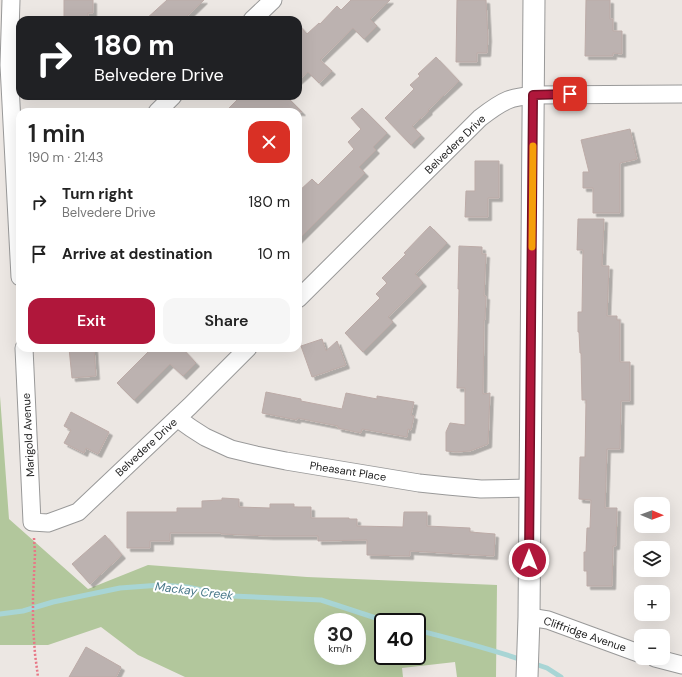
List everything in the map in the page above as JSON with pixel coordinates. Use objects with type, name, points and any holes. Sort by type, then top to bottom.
[{"type":"street","points":[[10,0],[5,65],[16,206]]},
{"type":"street","points":[[256,16],[273,0]]},
{"type":"street","points":[[527,677],[529,617],[534,0]]},
{"type":"street","name":"Belvedere Drive","points":[[302,295],[480,118],[507,100],[533,95],[682,94]]},
{"type":"street","points":[[161,108],[169,100]]},
{"type":"street","name":"Marigold Avenue","points":[[24,352],[32,522]]},
{"type":"street","name":"Belvedere Drive","points":[[32,522],[48,523],[78,512],[244,352]]},
{"type":"street","name":"Pheasant Place","points":[[177,418],[205,437],[231,449],[256,455],[302,464],[433,484],[481,489],[529,488]]},
{"type":"street","name":"Cliffridge Avenue","points":[[529,617],[548,620],[634,651]]},
{"type":"street","points":[[670,662],[682,665]]},
{"type":"path","points":[[32,522],[35,554],[33,595],[35,654],[38,677]]},
{"type":"green space","points":[[0,396],[9,519],[88,589],[148,565],[307,577],[497,585],[496,677],[457,677],[455,662],[402,668],[403,677],[185,677],[138,655],[101,627],[48,645],[0,645]]},
{"type":"building","points":[[64,0],[93,0],[93,13],[88,13],[88,16],[64,16]]},
{"type":"building","points":[[167,0],[204,0],[187,16],[149,16]]},
{"type":"building","points":[[351,0],[390,0],[370,19],[377,26],[364,39],[353,28],[320,60],[332,71],[319,83],[308,72],[302,77],[302,28],[307,34],[319,23],[320,24],[337,6],[341,10]]},
{"type":"building","points":[[457,0],[486,0],[488,38],[487,53],[477,53],[477,62],[456,62]]},
{"type":"building","points":[[586,0],[610,0],[610,19],[613,19],[613,31],[622,31],[622,54],[613,53],[613,56],[585,56]]},
{"type":"building","points":[[436,57],[459,81],[412,126],[421,135],[411,145],[385,118],[414,89],[410,85],[420,76],[418,74]]},
{"type":"building","points":[[237,100],[290,100],[298,108],[229,108]]},
{"type":"building","points":[[362,108],[387,133],[373,147],[376,150],[359,167],[365,173],[302,236],[302,188],[312,179],[318,185],[354,149],[348,142],[361,129],[351,118]]},
{"type":"building","points":[[630,129],[637,159],[620,163],[620,213],[593,213],[593,188],[583,188],[583,172],[589,172],[581,140]]},
{"type":"building","points":[[475,161],[499,161],[499,198],[488,198],[488,217],[465,217],[466,191],[475,191]]},
{"type":"building","points":[[578,219],[604,219],[602,266],[609,266],[607,316],[617,316],[617,320],[620,320],[620,362],[630,362],[630,401],[621,401],[620,449],[607,449],[605,508],[617,508],[616,546],[613,546],[612,586],[587,586],[587,571],[584,571],[584,552],[586,552],[587,528],[590,528],[591,500],[579,499],[580,457],[585,457],[586,400],[582,400],[581,353],[578,332],[578,312],[582,312],[583,250],[577,250]]},
{"type":"building","points":[[430,226],[447,243],[415,274],[423,283],[388,317],[393,322],[363,352],[345,333],[380,298],[376,294],[387,283],[382,278],[406,254],[404,253]]},
{"type":"building","points":[[459,246],[482,247],[482,254],[486,254],[483,394],[490,393],[488,444],[470,451],[456,452],[446,451],[446,432],[450,423],[465,425],[465,388],[457,388]]},
{"type":"building","points":[[322,339],[326,351],[337,341],[346,365],[312,377],[302,346]]},
{"type":"building","points":[[69,352],[94,352],[96,376],[72,378]]},
{"type":"building","points":[[148,352],[186,352],[196,363],[183,376],[170,364],[134,400],[117,383]]},
{"type":"building","points":[[266,392],[342,409],[346,393],[377,399],[377,396],[414,402],[411,415],[414,416],[411,430],[408,429],[407,437],[362,429],[361,433],[338,428],[338,426],[262,413]]},
{"type":"building","points":[[71,412],[109,432],[98,454],[86,448],[84,453],[64,443],[71,430],[64,426]]},
{"type":"building","points":[[222,498],[239,499],[239,507],[270,508],[270,504],[294,504],[294,507],[311,507],[311,518],[357,519],[357,526],[403,527],[404,512],[427,512],[427,526],[470,528],[470,532],[495,534],[494,556],[410,551],[410,556],[367,555],[367,540],[318,541],[318,536],[270,536],[221,533],[170,533],[170,541],[150,541],[150,548],[127,548],[127,512],[177,512],[177,508],[202,508],[202,501],[222,500]]},
{"type":"building","points":[[105,535],[122,555],[90,584],[72,564]]},
{"type":"building","points":[[86,647],[121,667],[116,677],[69,677]]},
{"type":"waterway","name":"Mackay Creek","points":[[0,614],[23,611],[53,602],[120,588],[161,585],[187,587],[232,596],[321,600],[374,617]]},
{"type":"waterway","name":"Mackay Creek","points":[[426,632],[522,660]]},
{"type":"waterway","name":"Mackay Creek","points":[[532,663],[547,668],[561,677]]},
{"type":"slow traffic","points":[[532,247],[533,146]]},
{"type":"route","points":[[529,560],[533,95],[570,94]]}]
